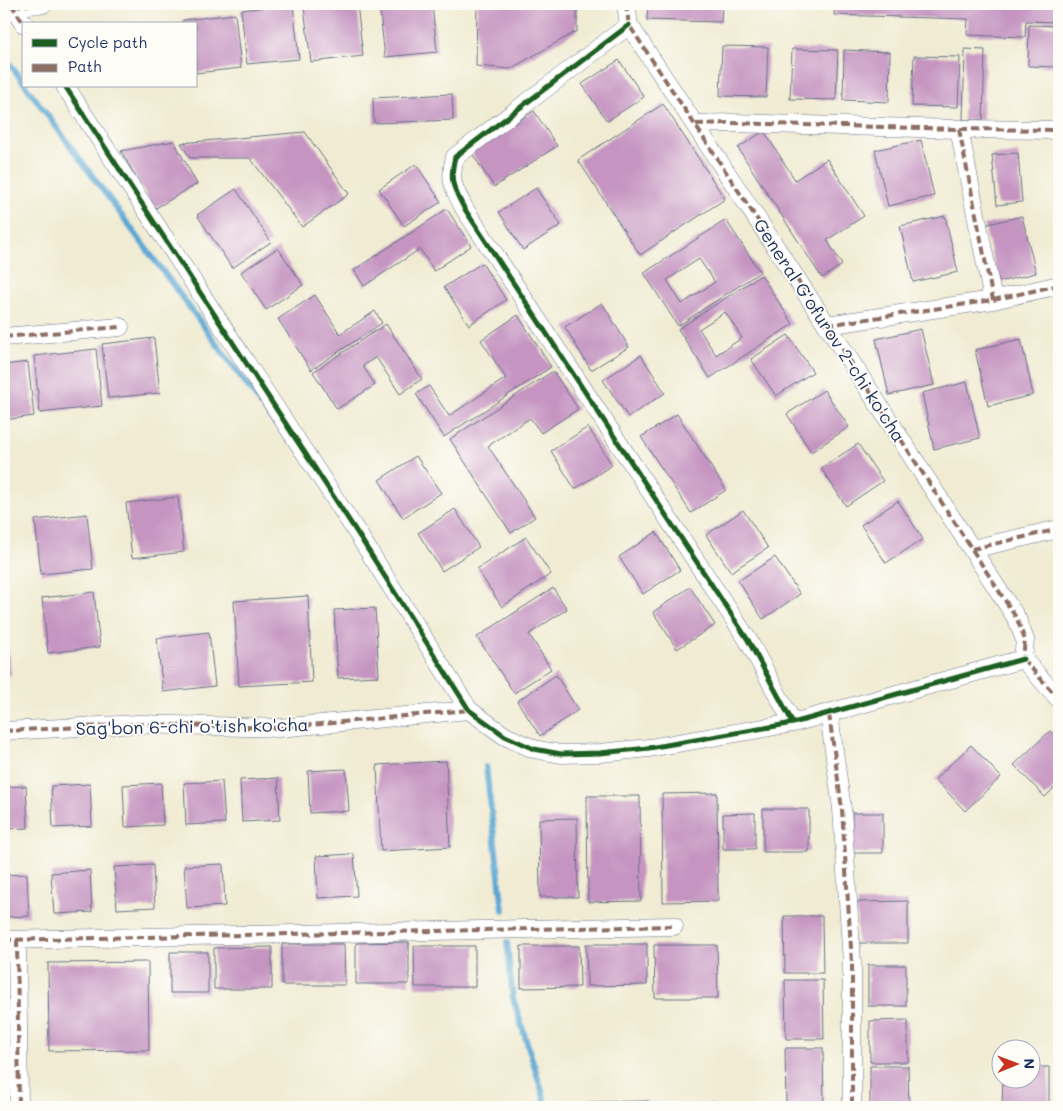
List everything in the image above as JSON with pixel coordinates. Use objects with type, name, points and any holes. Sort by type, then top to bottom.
[{"type":"street","points":[[12,5],[43,4]]},
{"type":"street","name":"General G'ofurov 2-chi ko'cha","points":[[626,4],[629,24],[1017,619],[1025,640],[1023,659]]},
{"type":"street","points":[[12,5],[23,22]]},
{"type":"street","points":[[629,24],[455,157],[451,175],[454,189],[464,208],[748,640],[793,723]]},
{"type":"street","points":[[66,88],[358,534],[470,710],[505,736],[534,749],[561,754],[600,753],[649,748],[793,723],[1023,659],[1059,700]]},
{"type":"street","points":[[696,124],[730,123],[1059,130]]},
{"type":"street","points":[[959,129],[993,300]]},
{"type":"street","points":[[827,325],[993,300],[1059,285]]},
{"type":"street","points":[[4,337],[120,327]]},
{"type":"street","points":[[972,549],[1059,529]]},
{"type":"street","name":"Sag'bon 6-chi o'tish ko'cha","points":[[4,732],[139,724],[279,728],[470,710]]},
{"type":"street","points":[[830,714],[842,809],[851,954],[852,1107]]},
{"type":"street","points":[[19,1107],[10,940],[674,926]]},
{"type":"building","points":[[293,4],[299,59],[247,64],[241,10]]},
{"type":"building","points":[[357,4],[363,56],[311,62],[304,8]]},
{"type":"building","points":[[379,4],[432,4],[437,52],[385,57]]},
{"type":"building","points":[[477,4],[577,4],[577,31],[510,69],[476,66]]},
{"type":"building","points":[[648,4],[722,4],[721,22],[647,20]]},
{"type":"building","points":[[835,4],[1059,4],[1059,22],[1026,21],[1025,37],[967,35],[968,19],[834,15]]},
{"type":"building","points":[[235,14],[241,68],[198,73],[198,22],[183,22],[183,20]]},
{"type":"building","points":[[1029,25],[1059,26],[1059,67],[1028,66]]},
{"type":"building","points":[[722,46],[768,47],[766,97],[720,96]]},
{"type":"building","points":[[792,49],[838,50],[836,100],[790,99]]},
{"type":"building","points":[[965,49],[985,50],[983,120],[963,120]]},
{"type":"building","points":[[844,50],[890,52],[889,102],[843,100]]},
{"type":"building","points":[[914,56],[960,57],[958,107],[912,106]]},
{"type":"building","points":[[619,60],[644,97],[607,121],[582,84]]},
{"type":"building","points":[[452,94],[453,120],[374,123],[373,98]]},
{"type":"building","points":[[663,104],[725,199],[640,255],[578,160]]},
{"type":"building","points":[[534,111],[557,146],[494,187],[471,152]]},
{"type":"building","points":[[764,131],[795,180],[827,159],[864,216],[827,240],[842,265],[822,278],[738,148]]},
{"type":"building","points":[[305,132],[349,194],[302,227],[250,158],[190,158],[181,143]]},
{"type":"building","points":[[921,140],[934,196],[888,206],[875,150]]},
{"type":"building","points":[[174,141],[197,184],[154,209],[121,151]]},
{"type":"building","points":[[1018,153],[1022,202],[997,205],[992,155]]},
{"type":"building","points":[[416,164],[441,202],[404,226],[379,189]]},
{"type":"building","points":[[536,188],[561,225],[523,250],[499,212]]},
{"type":"building","points":[[236,189],[271,242],[232,268],[197,215]]},
{"type":"building","points":[[447,209],[471,246],[434,271],[420,249],[364,286],[354,270]]},
{"type":"building","points":[[945,216],[958,272],[913,282],[900,226]]},
{"type":"building","points":[[1022,216],[1036,273],[999,282],[984,225]]},
{"type":"building","points":[[726,220],[760,272],[678,326],[644,273]],"holes":[[[699,259],[715,282],[682,304],[667,280]]]},
{"type":"building","points":[[278,248],[303,285],[266,310],[241,272]]},
{"type":"building","points":[[482,263],[506,300],[469,325],[444,287]]},
{"type":"building","points":[[761,275],[793,324],[710,378],[678,329]],"holes":[[[725,312],[742,338],[716,355],[699,329]]]},
{"type":"building","points":[[315,295],[340,334],[375,311],[382,323],[311,370],[278,319]]},
{"type":"building","points":[[602,303],[629,347],[591,370],[565,327]]},
{"type":"building","points":[[518,315],[551,367],[444,437],[416,394],[429,386],[449,416],[506,378],[481,340]]},
{"type":"building","points":[[386,324],[422,379],[400,394],[376,357],[363,366],[375,385],[337,409],[313,372]]},
{"type":"building","points":[[921,329],[934,385],[889,395],[876,339]]},
{"type":"building","points":[[788,335],[813,372],[776,396],[751,359]]},
{"type":"building","points":[[154,338],[160,393],[108,398],[102,344]]},
{"type":"building","points":[[1021,339],[1033,395],[988,406],[975,350]]},
{"type":"building","points":[[96,349],[102,406],[40,413],[34,356]]},
{"type":"building","points":[[641,355],[665,393],[628,417],[603,380]]},
{"type":"building","points":[[28,362],[34,416],[4,420],[4,365]]},
{"type":"building","points":[[553,371],[578,409],[541,433],[530,418],[488,446],[535,517],[511,533],[450,439]]},
{"type":"building","points":[[967,382],[980,438],[934,449],[922,393]]},
{"type":"building","points":[[824,390],[849,427],[811,452],[787,414]]},
{"type":"building","points":[[677,414],[726,490],[691,513],[641,437]]},
{"type":"building","points":[[588,427],[612,465],[575,489],[551,451]]},
{"type":"building","points":[[858,444],[883,481],[846,506],[821,468]]},
{"type":"building","points":[[416,456],[441,493],[403,518],[379,480]]},
{"type":"building","points":[[178,497],[184,552],[132,558],[126,503]]},
{"type":"building","points":[[898,501],[923,539],[886,563],[861,525]]},
{"type":"building","points":[[455,509],[479,547],[442,571],[418,533]]},
{"type":"building","points":[[743,510],[768,548],[731,572],[706,535]]},
{"type":"building","points":[[87,514],[93,569],[41,574],[35,520]]},
{"type":"building","points":[[656,532],[680,570],[643,594],[619,557]]},
{"type":"building","points":[[526,537],[551,574],[502,607],[477,569]]},
{"type":"building","points":[[775,557],[800,594],[763,619],[738,581]]},
{"type":"building","points":[[690,587],[715,625],[677,649],[653,612]]},
{"type":"building","points":[[553,588],[567,609],[529,634],[551,669],[514,693],[477,637]]},
{"type":"building","points":[[94,592],[100,647],[48,653],[42,598]]},
{"type":"building","points":[[308,596],[312,682],[239,686],[234,601]]},
{"type":"building","points":[[375,608],[379,676],[338,678],[334,610]]},
{"type":"building","points":[[4,619],[11,675],[4,676]]},
{"type":"building","points":[[209,632],[215,686],[163,692],[157,638]]},
{"type":"building","points":[[556,675],[578,710],[540,736],[517,701]]},
{"type":"building","points":[[1050,731],[1059,740],[1059,783],[1045,797],[1014,765]]},
{"type":"building","points":[[971,745],[1001,777],[965,811],[935,779]]},
{"type":"building","points":[[446,761],[450,847],[381,851],[377,765]]},
{"type":"building","points":[[346,769],[349,811],[310,813],[308,771]]},
{"type":"building","points":[[278,778],[280,820],[242,822],[240,780]]},
{"type":"building","points":[[222,781],[225,823],[186,825],[184,783]]},
{"type":"building","points":[[161,783],[163,825],[125,827],[123,785]]},
{"type":"building","points":[[90,784],[92,826],[53,828],[51,786]]},
{"type":"building","points":[[26,786],[28,828],[4,829],[4,787]]},
{"type":"building","points":[[717,793],[718,901],[663,902],[662,794]]},
{"type":"building","points":[[587,796],[640,796],[641,901],[588,902]]},
{"type":"building","points":[[763,809],[809,809],[809,852],[763,852]]},
{"type":"building","points":[[755,813],[755,849],[723,849],[723,814]]},
{"type":"building","points":[[852,813],[883,813],[883,853],[852,853]]},
{"type":"building","points":[[577,818],[578,897],[540,897],[539,819]]},
{"type":"building","points":[[354,854],[357,896],[318,898],[316,856]]},
{"type":"building","points":[[223,864],[225,906],[187,908],[184,866]]},
{"type":"building","points":[[153,865],[155,907],[117,909],[114,867]]},
{"type":"building","points":[[90,870],[92,912],[54,914],[51,873]]},
{"type":"building","points":[[27,874],[29,916],[4,917],[4,875]]},
{"type":"building","points":[[908,901],[908,943],[857,943],[857,902]]},
{"type":"building","points":[[784,916],[822,916],[823,973],[785,973]]},
{"type":"building","points":[[409,942],[409,984],[356,984],[356,943]]},
{"type":"building","points":[[282,944],[344,944],[345,985],[282,985]]},
{"type":"building","points":[[586,944],[647,944],[647,985],[587,986]]},
{"type":"building","points":[[654,945],[717,945],[718,998],[655,998]]},
{"type":"building","points":[[414,946],[475,946],[475,987],[415,987]]},
{"type":"building","points":[[521,946],[579,946],[580,987],[521,988]]},
{"type":"building","points":[[272,947],[272,989],[214,989],[214,948]]},
{"type":"building","points":[[170,952],[208,952],[208,993],[170,993]]},
{"type":"building","points":[[148,962],[149,1050],[49,1051],[48,963]]},
{"type":"building","points":[[868,965],[906,965],[906,1006],[868,1006]]},
{"type":"building","points":[[785,980],[823,980],[824,1039],[786,1039]]},
{"type":"building","points":[[908,1020],[908,1062],[870,1062],[870,1021]]},
{"type":"building","points":[[785,1048],[823,1048],[824,1107],[786,1107]]},
{"type":"building","points":[[870,1066],[908,1066],[909,1107],[870,1107]]},
{"type":"building","points":[[1040,1067],[1049,1067],[1049,1107],[1002,1107],[1003,1088],[1040,1088]]},
{"type":"building","points":[[648,1101],[648,1107],[587,1107],[587,1102]]},
{"type":"building","points":[[714,1104],[714,1107],[658,1107],[658,1105]]},
{"type":"waterway","points":[[4,56],[22,80]]},
{"type":"waterway","points":[[27,88],[275,423]]},
{"type":"waterway","points":[[486,767],[503,910]]},
{"type":"waterway","points":[[507,942],[513,998],[547,1107]]},
{"type":"marked path","points":[[11,4],[23,22]]},
{"type":"marked path","points":[[13,6],[43,4]]},
{"type":"marked path","points":[[626,4],[629,25],[827,325],[1017,619],[1025,640],[1023,659]]},
{"type":"marked path","points":[[696,124],[730,123],[1059,130]]},
{"type":"marked path","points":[[959,129],[993,300]]},
{"type":"marked path","points":[[827,325],[993,300],[1059,285]]},
{"type":"marked path","points":[[4,337],[120,327]]},
{"type":"marked path","points":[[972,549],[1059,529]]},
{"type":"marked path","points":[[1023,659],[1059,699]]},
{"type":"marked path","points":[[4,731],[139,724],[279,728],[469,710]]},
{"type":"marked path","points":[[829,714],[842,809],[852,963],[852,1107]]},
{"type":"marked path","points":[[4,940],[674,926]]},
{"type":"marked path","points":[[17,940],[19,1107]]},
{"type":"cycle path","points":[[629,25],[455,157],[452,172],[453,184],[464,208],[748,640],[793,723]]},
{"type":"cycle path","points":[[66,88],[358,534],[469,710],[505,736],[534,749],[561,754],[600,753],[649,748],[793,723],[1023,659]]}]
